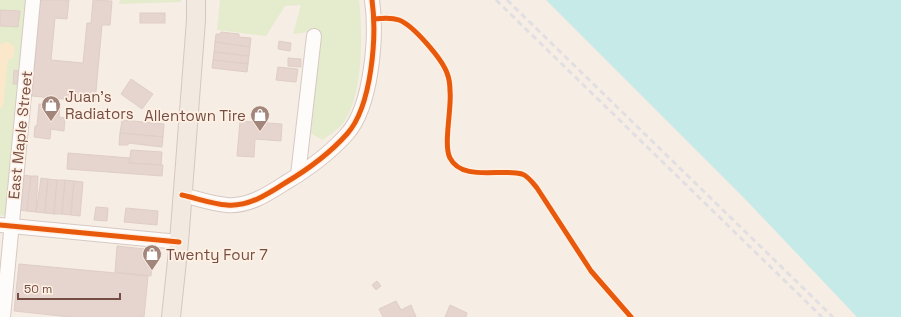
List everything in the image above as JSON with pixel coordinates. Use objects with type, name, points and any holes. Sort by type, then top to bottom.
[{"type":"main road","points":[[171,317],[179,242],[196,20],[196,0]]},
{"type":"main road","points":[[196,20],[200,0]]},
{"type":"street","name":"East Maple Street","points":[[3,317],[6,226],[33,0]]},
{"type":"street","points":[[182,195],[227,205],[243,203],[260,198],[298,175],[348,134],[360,113],[367,85],[374,19],[372,0]]},
{"type":"street","points":[[298,175],[314,36]]},
{"type":"street","points":[[6,226],[179,242]]},
{"type":"green space","points":[[0,0],[29,0],[7,214],[5,216],[0,215]]},
{"type":"green space","points":[[120,0],[181,0],[181,2],[119,4]]},
{"type":"green space","points":[[220,0],[359,0],[361,46],[358,80],[355,96],[350,110],[344,122],[339,127],[323,140],[310,133],[319,31],[293,34],[301,5],[285,6],[266,36],[217,30]]},
{"type":"sand","points":[[7,42],[14,46],[15,50],[13,58],[8,60],[3,107],[0,109],[0,44]]},
{"type":"water","points":[[546,0],[901,0],[901,317],[857,317],[748,202]]},
{"type":"building","points":[[40,0],[69,0],[67,19],[55,18],[51,60],[83,63],[87,23],[91,23],[93,0],[112,1],[110,25],[102,25],[95,102],[32,96]]},
{"type":"building","points":[[0,10],[20,11],[18,27],[0,26]]},
{"type":"building","points":[[140,13],[165,13],[165,23],[140,23]]},
{"type":"building","points":[[221,32],[239,34],[239,37],[251,38],[250,47],[215,42],[216,34],[220,34]]},
{"type":"building","points":[[279,41],[291,43],[290,51],[278,49]]},
{"type":"building","points":[[215,42],[250,47],[249,56],[214,52]]},
{"type":"building","points":[[214,52],[249,56],[248,64],[213,60]]},
{"type":"building","points":[[288,58],[301,59],[301,67],[288,66]]},
{"type":"building","points":[[213,60],[248,64],[247,72],[212,68]]},
{"type":"building","points":[[278,67],[298,69],[296,82],[276,80]]},
{"type":"building","points":[[14,70],[19,71],[17,84],[13,84]]},
{"type":"building","points":[[131,79],[153,94],[142,109],[121,94]]},
{"type":"building","name":"Juan's Radiators","points":[[39,104],[60,106],[59,117],[65,118],[64,131],[51,129],[50,139],[34,137],[35,126],[37,126]]},
{"type":"building","points":[[122,120],[164,124],[163,137],[120,133]]},
{"type":"building","name":"Allentown Tire","points":[[240,121],[282,124],[281,141],[255,139],[254,157],[237,156]]},
{"type":"building","points":[[120,133],[163,137],[162,147],[128,143],[128,145],[119,145]]},
{"type":"building","points":[[131,150],[162,152],[161,165],[129,163]]},
{"type":"building","points":[[68,153],[130,158],[129,163],[163,165],[162,176],[67,169]]},
{"type":"building","points":[[22,175],[31,176],[27,211],[19,210]]},
{"type":"building","points":[[31,176],[38,176],[36,212],[27,211]]},
{"type":"building","points":[[41,178],[48,179],[45,213],[36,212]]},
{"type":"building","points":[[48,179],[57,180],[54,214],[45,213]]},
{"type":"building","points":[[57,180],[65,180],[62,214],[54,214]]},
{"type":"building","points":[[65,180],[74,181],[71,215],[62,214]]},
{"type":"building","points":[[74,181],[83,182],[80,216],[71,215]]},
{"type":"building","points":[[96,207],[108,208],[107,221],[94,220]]},
{"type":"building","points":[[126,208],[158,211],[157,225],[124,222]]},
{"type":"building","points":[[117,246],[154,250],[151,276],[115,272]]},
{"type":"building","points":[[19,264],[148,276],[144,317],[70,317],[14,311]]},
{"type":"building","points":[[377,281],[381,286],[376,290],[372,285]]},
{"type":"building","points":[[396,301],[401,310],[411,305],[416,317],[383,317],[379,309]]},
{"type":"building","points":[[450,305],[467,313],[466,317],[445,317]]},
{"type":"railway","points":[[496,0],[822,317]]},
{"type":"railway","points":[[507,0],[833,317]]},
{"type":"cycle path","points":[[182,195],[227,205],[250,202],[258,199],[302,173],[318,161],[347,134],[355,122],[362,106],[371,70],[374,32],[372,0]]},
{"type":"cycle path","points":[[374,19],[393,18],[405,23],[419,35],[444,67],[447,73],[450,89],[447,144],[450,158],[456,165],[464,170],[473,172],[514,173],[522,174],[528,178],[537,188],[591,271],[631,317]]},
{"type":"cycle path","points":[[0,225],[179,242]]},
{"type":"place","name":"Juan's Radiators","points":[[51,122]]},
{"type":"place","name":"Allentown Tire","points":[[260,132]]},
{"type":"place","name":"Twenty Four 7","points":[[152,271]]}]
